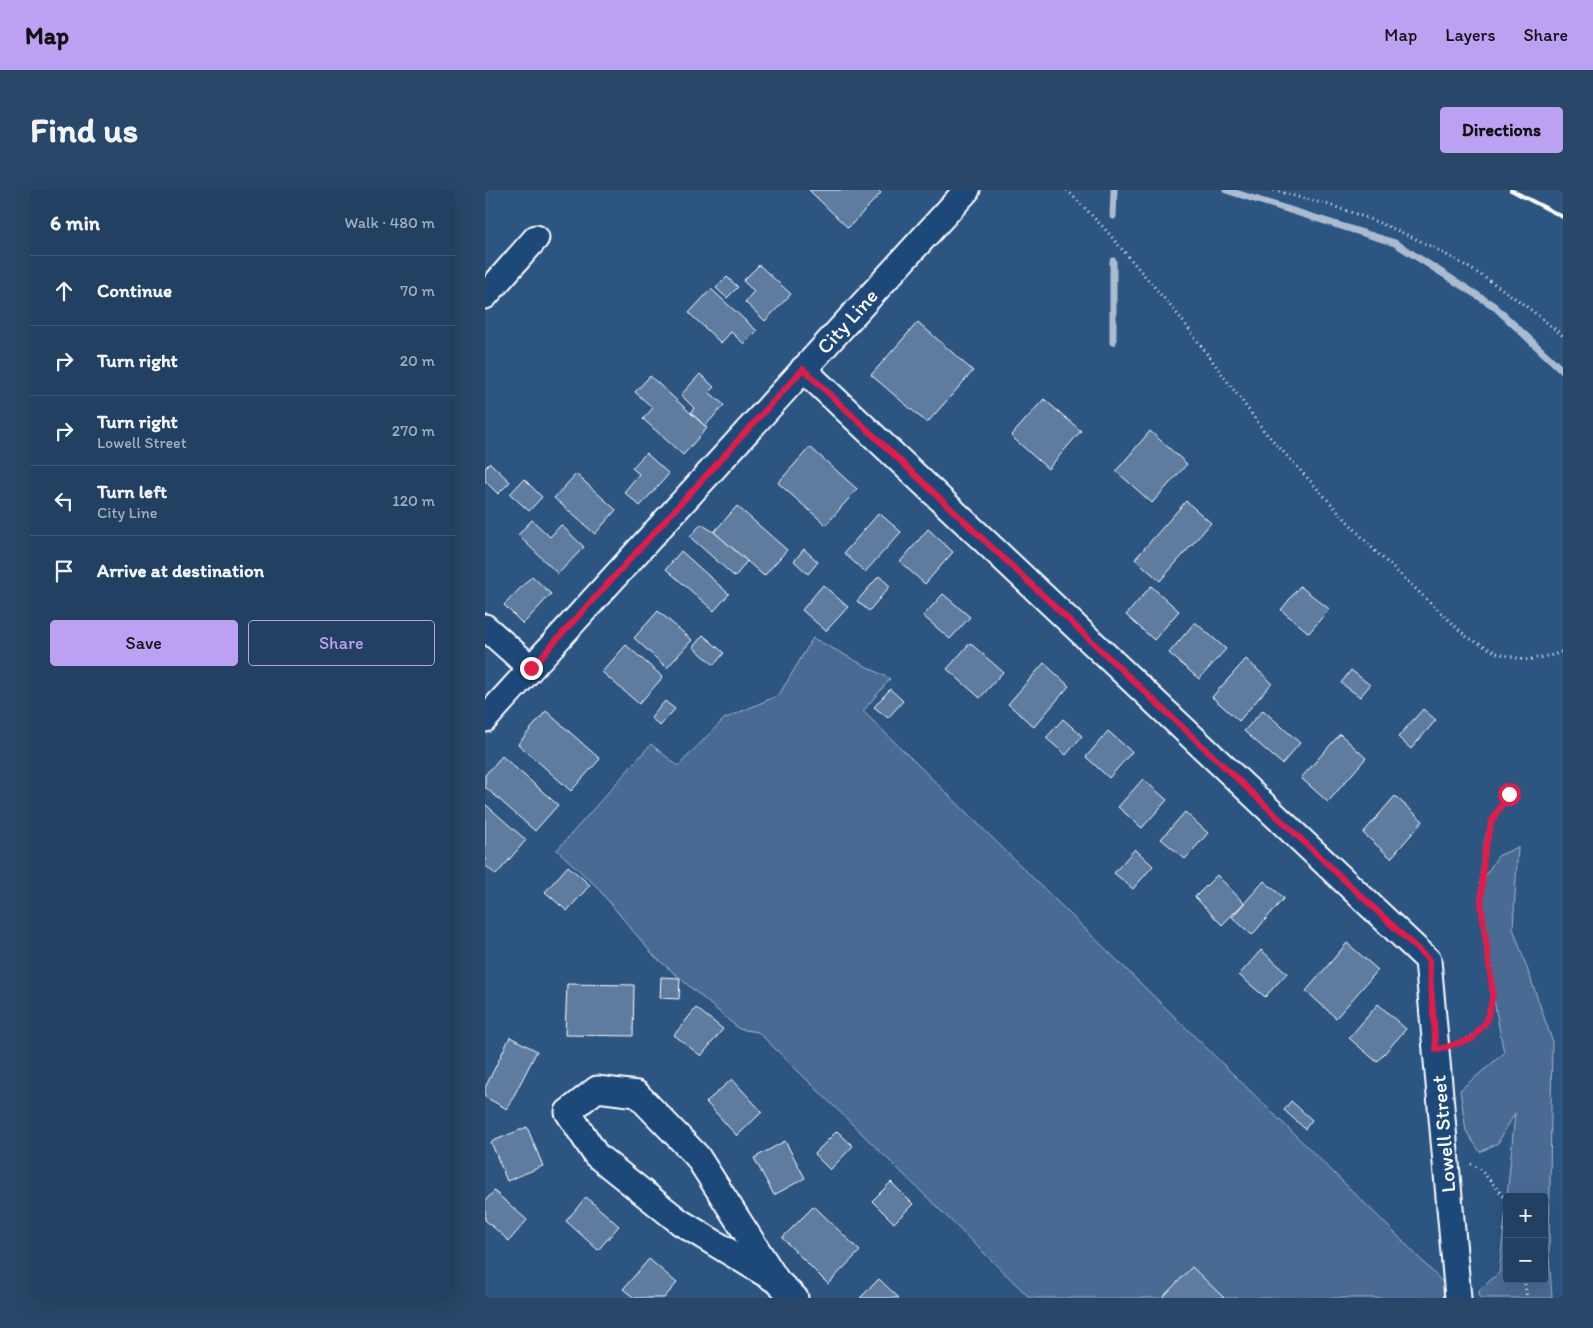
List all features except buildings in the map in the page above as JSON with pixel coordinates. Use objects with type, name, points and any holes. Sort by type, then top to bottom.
[{"type":"street","name":"City Line","points":[[485,719],[967,190]]},
{"type":"street","points":[[485,296],[536,238]]},
{"type":"street","name":"Lowell Street","points":[[803,369],[1429,960],[1458,1298]]},
{"type":"street","points":[[485,627],[531,668]]},
{"type":"street","points":[[777,1280],[680,1222],[597,1155],[568,1112],[597,1089],[637,1094],[697,1156],[777,1280],[795,1298]]},
{"type":"path","points":[[1067,190],[1110,235],[1179,316],[1265,432],[1373,549],[1467,637],[1497,653],[1525,660],[1553,655],[1563,651]]},
{"type":"path","points":[[1274,190],[1345,210],[1438,249],[1500,288],[1563,336]]},
{"type":"path","points":[[1436,1050],[1472,1039],[1487,1021],[1493,995],[1481,903],[1484,855],[1492,820],[1509,794]]},
{"type":"path","points":[[1445,1152],[1479,1168],[1503,1195]]},
{"type":"path","points":[[1525,1283],[1527,1298]]},
{"type":"shaded area","points":[[813,638],[890,679],[863,711],[1390,1228],[1458,1298],[1030,1298],[758,1032],[739,1029],[653,955],[595,885],[557,850],[651,744],[678,766],[724,719],[779,695]]},
{"type":"shaded area","points":[[1518,847],[1513,928],[1552,1040],[1549,1254],[1552,1298],[1480,1298],[1479,1290],[1499,1273],[1503,1236],[1503,1283],[1548,1283],[1548,1193],[1507,1193],[1515,1113],[1498,1143],[1480,1152],[1466,1131],[1460,1090],[1504,1053],[1493,995],[1481,903],[1483,879],[1498,856]]},
{"type":"waterway","points":[[1113,216],[1114,190]]},
{"type":"waterway","points":[[1226,190],[1395,243],[1494,306],[1563,371]]},
{"type":"waterway","points":[[1113,261],[1113,342]]},
{"type":"railway","points":[[1511,190],[1563,217]]},
{"type":"route","points":[[531,668],[803,369],[1429,960],[1436,1050],[1472,1039],[1487,1021],[1493,995],[1481,903],[1484,855],[1492,820],[1509,794]]}]
